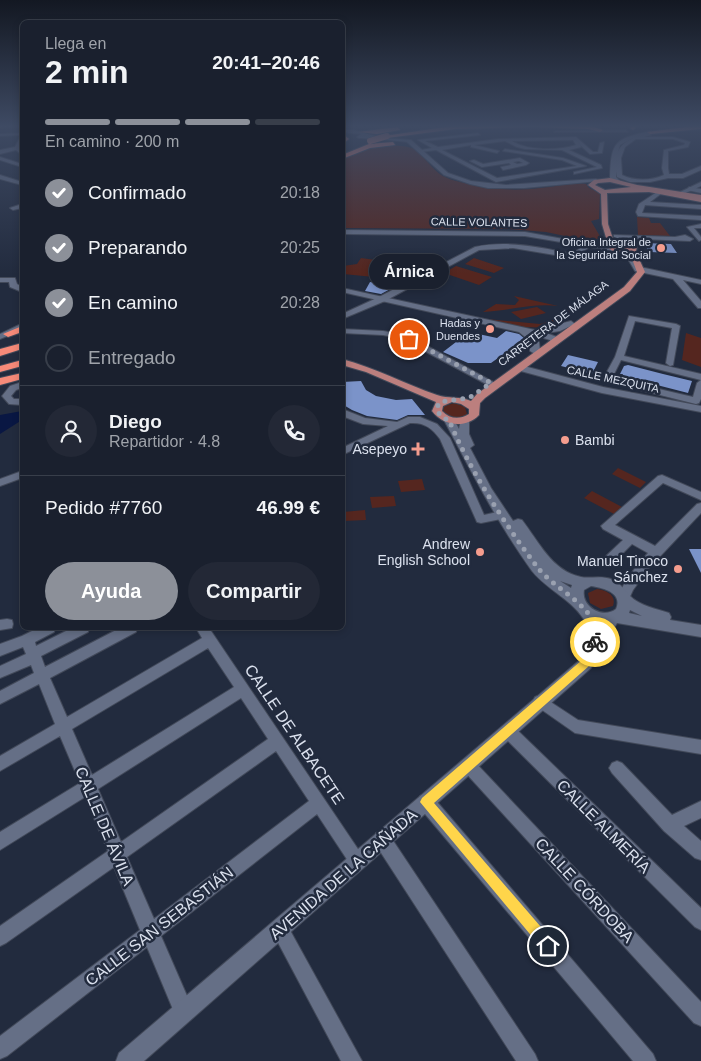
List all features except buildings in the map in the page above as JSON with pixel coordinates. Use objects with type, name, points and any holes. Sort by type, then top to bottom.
[{"type":"highway","points":[[4,336],[20,329]]},
{"type":"highway","points":[[2,352],[20,346]]},
{"type":"highway","points":[[0,363],[20,358]]},
{"type":"highway","points":[[0,370],[20,364]]},
{"type":"highway","points":[[0,382],[20,377]]},
{"type":"main road","points":[[446,175],[466,181],[492,186],[542,186],[568,182],[596,182],[607,175]]},
{"type":"main road","points":[[613,175],[613,178],[617,181]]},
{"type":"main road","points":[[568,182],[617,181],[701,198]]},
{"type":"main road","points":[[596,182],[604,194],[605,224],[609,241],[607,245],[632,252]]},
{"type":"main road","points":[[601,190],[613,192],[632,184],[658,193],[701,198]]},
{"type":"main road","points":[[679,194],[701,184]]},
{"type":"main road","points":[[613,192],[610,194],[612,224],[620,239],[632,252],[650,267],[701,282]]},
{"type":"main road","name":"CALLE VOLANTES","points":[[345,230],[507,232],[589,243],[616,249]]},
{"type":"main road","points":[[609,241],[620,239]]},
{"type":"main road","name":"CALLE VOLANTES","points":[[589,243],[609,241]]},
{"type":"main road","points":[[632,252],[639,274],[676,276]]},
{"type":"main road","name":"CARRETERA DE MÁLAGA","points":[[465,420],[474,415],[473,408],[481,396],[520,368],[571,324],[628,280],[632,267],[632,252]]},
{"type":"main road","name":"CARRETERA DE MÁLAGA","points":[[458,400],[469,398],[622,293],[639,274]]},
{"type":"main road","points":[[676,276],[676,279],[701,306]]},
{"type":"main road","points":[[1,285],[13,284],[20,289]]},
{"type":"main road","points":[[1,285],[20,295]]},
{"type":"main road","points":[[345,291],[519,330],[553,340]]},
{"type":"main road","points":[[519,330],[547,331],[571,324]]},
{"type":"main road","points":[[519,330],[535,341],[535,351]]},
{"type":"main road","points":[[345,366],[437,399],[465,401],[473,408]]},
{"type":"main road","points":[[345,366],[437,407],[439,414],[449,420],[502,515],[549,581],[576,599],[586,612],[594,623],[596,641]]},
{"type":"main road","points":[[437,407],[445,400]]},
{"type":"main road","points":[[449,420],[465,420],[466,439],[480,466],[510,513],[553,571],[562,577],[583,583],[598,581],[606,583],[620,592],[625,599],[648,613],[701,624]]},
{"type":"main road","points":[[576,599],[576,593],[583,583]]},
{"type":"main road","points":[[614,618],[625,611],[625,599]]},
{"type":"main road","points":[[586,612],[598,617],[701,631]]},
{"type":"main road","name":"AVENIDA DE LA CAÑADA","points":[[127,1061],[586,663],[596,641],[602,638],[607,625],[614,618]]},
{"type":"street","points":[[484,175],[496,180],[530,175]]},
{"type":"street","points":[[487,176],[496,175]]},
{"type":"street","points":[[512,185],[569,175]]},
{"type":"street","points":[[584,181],[587,178],[599,175]]},
{"type":"street","points":[[619,175],[632,184],[659,180],[667,176],[686,175]]},
{"type":"street","points":[[0,177],[20,183]]},
{"type":"street","points":[[689,189],[701,191]]},
{"type":"street","points":[[658,193],[642,205],[639,213],[644,216],[700,214]]},
{"type":"street","points":[[642,205],[700,214]]},
{"type":"street","points":[[13,208],[20,206]]},
{"type":"street","points":[[700,239],[690,227],[701,226]]},
{"type":"street","points":[[632,252],[631,240],[637,237]]},
{"type":"street","points":[[620,239],[637,237],[700,239]]},
{"type":"street","points":[[345,316],[382,299],[477,248],[531,248],[573,256],[589,243]]},
{"type":"street","points":[[670,363],[676,326],[632,318],[620,354],[607,379],[696,401],[701,383]]},
{"type":"street","points":[[345,330],[383,333],[409,339],[491,383]]},
{"type":"street","points":[[620,354],[701,370]]},
{"type":"street","points":[[620,354],[701,377]]},
{"type":"street","name":"CALLE MEZQUITA","points":[[520,368],[602,390],[701,409]]},
{"type":"street","points":[[20,386],[13,388],[6,396],[12,402],[20,402]]},
{"type":"street","points":[[345,413],[363,420],[396,424]]},
{"type":"street","points":[[345,450],[396,424],[414,419],[421,420],[439,430],[445,438],[481,519],[502,515]]},
{"type":"street","points":[[363,420],[370,428],[369,437]]},
{"type":"street","points":[[0,483],[20,475]]},
{"type":"street","points":[[656,552],[607,526],[662,478],[701,496]]},
{"type":"street","points":[[625,599],[632,580],[656,552],[701,508]]},
{"type":"street","points":[[608,561],[631,538]]},
{"type":"street","points":[[606,583],[624,583],[632,580]]},
{"type":"street","points":[[31,650],[47,630]]},
{"type":"street","points":[[0,672],[31,650],[78,630]]},
{"type":"street","points":[[0,698],[127,630]]},
{"type":"street","points":[[0,764],[206,634]]},
{"type":"street","name":"CALLE DE ALBACETE","points":[[206,634],[358,861]]},
{"type":"street","points":[[0,650],[31,650]]},
{"type":"street","name":"CALLE DE ÁVILA","points":[[31,650],[184,1012]]},
{"type":"street","points":[[0,842],[88,785],[244,689]]},
{"type":"street","points":[[540,702],[575,726],[701,747]]},
{"type":"street","name":"CALLE ALMERÍA","points":[[508,731],[701,921]]},
{"type":"street","points":[[0,937],[278,741]]},
{"type":"street","name":"CALLE CÓRDOBA","points":[[468,765],[701,1016]]},
{"type":"street","points":[[617,768],[670,825],[701,852]]},
{"type":"street","points":[[426,802],[646,1061]]},
{"type":"street","name":"CALLE SAN SEBASTIÁN","points":[[0,1049],[320,803]]},
{"type":"street","points":[[670,825],[701,810]]},
{"type":"street","points":[[382,840],[528,1061]]},
{"type":"street","points":[[280,928],[352,1061]]},
{"type":"shaded area","points":[[345,175],[440,175],[456,181],[496,189],[586,184],[589,188],[600,193],[599,219],[591,221],[601,238],[589,241],[546,232],[509,229],[345,228]]},
{"type":"shaded area","points":[[637,217],[649,218],[651,223],[660,223],[670,236],[638,235]]},
{"type":"shaded area","points":[[361,258],[383,261],[374,277],[345,274],[345,266],[357,264]]},
{"type":"shaded area","points":[[474,258],[504,268],[494,273],[465,264]]},
{"type":"shaded area","points":[[456,266],[492,277],[479,285],[444,273]]},
{"type":"shaded area","points":[[514,296],[558,306],[549,305],[483,312],[496,304],[515,305],[519,300]]},
{"type":"shaded area","points":[[537,307],[546,313],[521,319],[511,312]]},
{"type":"shaded area","points":[[565,307],[578,310],[551,328],[524,327],[486,319],[540,324],[551,321],[565,312]]},
{"type":"shaded area","points":[[686,333],[701,338],[701,367],[682,360]]},
{"type":"shaded area","points":[[455,403],[465,407],[467,414],[455,418],[443,412],[444,406]]},
{"type":"shaded area","points":[[618,468],[646,482],[640,488],[612,474]]},
{"type":"shaded area","points":[[422,479],[425,490],[401,492],[398,481]]},
{"type":"shaded area","points":[[592,491],[622,507],[614,514],[584,498]]},
{"type":"shaded area","points":[[394,496],[396,506],[372,508],[370,497]]},
{"type":"shaded area","points":[[365,510],[366,520],[345,521],[345,512]]},
{"type":"shaded area","points":[[597,589],[607,592],[612,596],[613,606],[601,609],[590,603],[588,593]]},
{"type":"water","points":[[20,411],[20,421],[0,434],[0,415]]},
{"type":"way so far","points":[[409,339],[491,383],[469,398],[440,402],[437,411],[443,418],[449,420],[486,489],[537,567],[556,587],[576,599],[591,618],[594,623],[595,642]]},
{"type":"place","name":"Oficina Integral de la Seguridad Social","points":[[661,248]]},
{"type":"place","name":"Hadas y Duendes","points":[[490,329]]},
{"type":"place","name":"Árnica","points":[[409,339]]},
{"type":"place","name":"Bambi","points":[[565,440]]},
{"type":"place","name":"Asepeyo","points":[[418,449]]},
{"type":"place","name":"Andrew English School","points":[[480,552]]},
{"type":"place","name":"Manuel Tinoco Sánchez","points":[[678,569]]},
{"type":"route","points":[[548,946],[426,802],[586,663],[595,642]]}]
